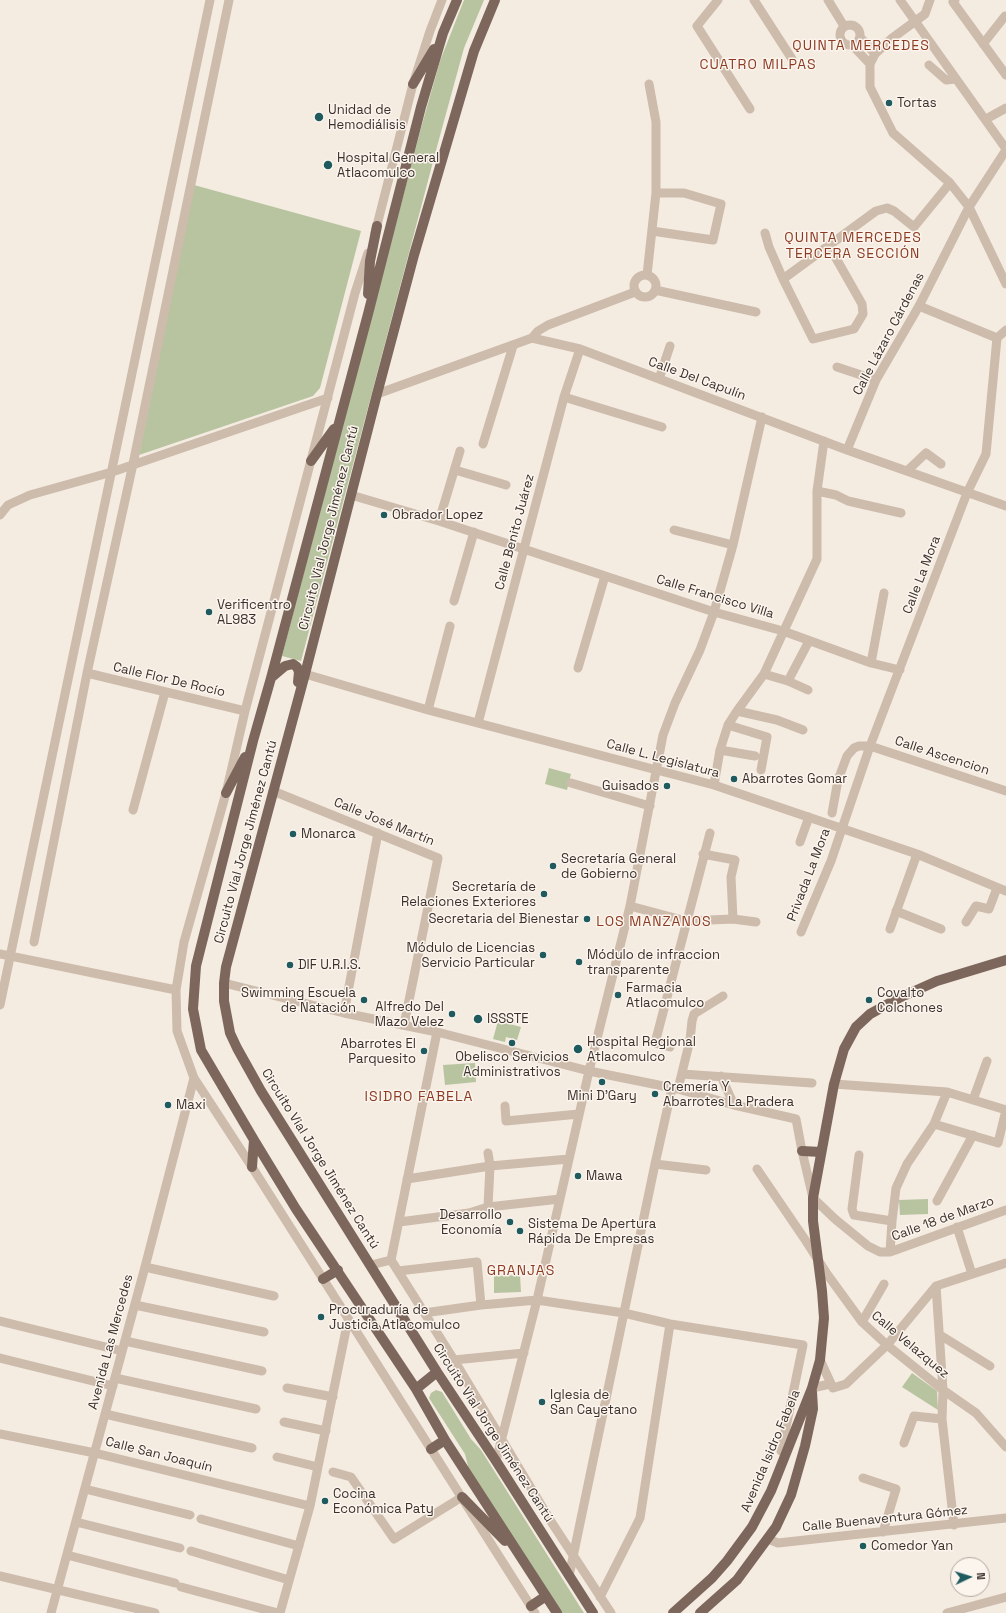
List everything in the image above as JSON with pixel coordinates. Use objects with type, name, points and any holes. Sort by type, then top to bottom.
[{"type":"main road","name":"Circuito Vial Jorge Jiménez Cantú","points":[[457,0],[443,33],[420,107],[368,314],[253,741],[196,966],[193,1010],[201,1050],[254,1140],[296,1209],[416,1389],[445,1440],[557,1613]]},
{"type":"main road","name":"Circuito Vial Jorge Jiménez Cantú","points":[[495,0],[474,51],[423,222],[305,674],[226,967],[224,1001],[226,1020],[236,1048],[261,1091],[437,1372],[593,1613]]},
{"type":"main road","points":[[413,84],[443,33]]},
{"type":"main road","points":[[368,314],[370,261],[377,226]]},
{"type":"main road","points":[[311,461],[338,424]]},
{"type":"main road","points":[[271,678],[288,664],[293,664],[297,667],[299,672],[283,738],[284,752]]},
{"type":"main road","points":[[226,793],[253,741]]},
{"type":"main road","name":"Avenida Isidro Fabela","points":[[674,1613],[712,1578],[727,1561],[752,1527],[771,1491],[812,1388],[820,1360],[824,1318],[813,1221],[813,1198],[834,1084],[844,1049],[856,1027],[870,1014],[899,998],[937,981],[1006,960]]},
{"type":"main road","points":[[252,1167],[254,1140]]},
{"type":"main road","points":[[802,1151],[821,1152]]},
{"type":"main road","points":[[323,1279],[338,1270]]},
{"type":"main road","points":[[416,1389],[437,1372]]},
{"type":"main road","name":"Avenida Isidro Fabela","points":[[700,1613],[737,1580],[776,1527],[791,1495],[801,1460],[814,1409],[812,1388]]},
{"type":"main road","points":[[431,1449],[445,1440]]},
{"type":"main road","points":[[786,1452],[792,1452],[798,1455],[801,1460]]},
{"type":"main road","points":[[462,1497],[520,1557]]},
{"type":"main road","points":[[533,1610],[546,1596]]},
{"type":"street","points":[[0,1006],[210,0]]},
{"type":"street","points":[[34,942],[87,673],[134,464],[229,0]]},
{"type":"street","points":[[442,0],[430,31],[413,84],[377,226],[355,293],[245,711],[226,793],[184,942],[176,990],[177,1032],[194,1078],[533,1610]]},
{"type":"street","points":[[718,0],[697,26],[750,109]]},
{"type":"street","points":[[754,0],[792,59]]},
{"type":"street","points":[[828,0],[844,26]]},
{"type":"street","points":[[900,0],[986,119],[1006,150]]},
{"type":"street","points":[[930,0],[925,14],[891,39],[875,54],[870,64],[870,87],[893,133],[950,182],[969,207],[1006,284]]},
{"type":"street","points":[[954,1],[1006,75]]},
{"type":"street","points":[[983,44],[1005,16]]},
{"type":"street","points":[[852,45],[858,42],[860,32],[853,25],[848,24],[841,30],[841,39],[848,45],[852,45],[870,64]]},
{"type":"street","points":[[860,37],[875,54]]},
{"type":"street","points":[[929,65],[946,80],[956,79]]},
{"type":"street","points":[[646,275],[656,193],[656,122],[648,84]]},
{"type":"street","points":[[986,119],[1006,108]]},
{"type":"street","name":"Calle Lázaro Cárdenas","points":[[847,450],[876,380],[919,306],[969,207],[1006,150]]},
{"type":"street","points":[[783,279],[876,211],[887,208],[894,211],[914,227],[950,182]]},
{"type":"street","points":[[652,231],[713,240],[721,204],[684,193],[656,193]]},
{"type":"street","points":[[765,233],[769,247],[783,279],[813,339],[854,329],[863,314],[862,304],[830,246]]},
{"type":"street","points":[[646,275],[654,280],[655,290],[651,296],[641,297],[635,292],[634,282],[639,276],[646,275]]},
{"type":"street","points":[[655,290],[756,312]]},
{"type":"street","points":[[377,394],[514,346],[532,338],[538,331],[548,325],[635,292]]},
{"type":"street","points":[[919,306],[997,338],[1006,330]]},
{"type":"street","name":"Calle Del Capulín","points":[[532,338],[580,349],[847,450],[967,494],[1006,506]]},
{"type":"street","name":"Calle La Mora","points":[[842,827],[870,746],[967,494],[986,454],[997,338]]},
{"type":"street","points":[[482,444],[514,346]]},
{"type":"street","points":[[659,379],[670,346]]},
{"type":"street","name":"Calle Benito Juárez","points":[[478,723],[564,397],[580,349]]},
{"type":"street","points":[[837,368],[876,380]]},
{"type":"street","points":[[564,397],[662,427]]},
{"type":"street","points":[[0,515],[8,505],[30,495],[112,472],[328,398]]},
{"type":"street","points":[[496,1461],[537,1300],[590,1070],[630,906],[663,735],[675,703],[700,650],[714,612],[733,545],[762,417]]},
{"type":"street","points":[[714,785],[720,750],[728,725],[764,674],[817,559],[817,491],[824,441]]},
{"type":"street","points":[[439,520],[460,451]]},
{"type":"street","points":[[907,471],[926,453],[941,464]]},
{"type":"street","points":[[455,470],[506,485]]},
{"type":"street","points":[[817,491],[836,495],[848,501],[901,513]]},
{"type":"street","name":"Calle Francisco Villa","points":[[351,495],[439,520],[714,612],[783,631],[871,663],[900,670]]},
{"type":"street","points":[[674,530],[733,545]]},
{"type":"street","points":[[454,602],[474,532]]},
{"type":"street","points":[[578,668],[605,576]]},
{"type":"street","points":[[871,663],[884,593]]},
{"type":"street","points":[[428,710],[450,626]]},
{"type":"street","points":[[788,680],[809,641]]},
{"type":"street","name":"Calle Flor De Rocío","points":[[87,673],[245,711]]},
{"type":"street","name":"Calle L. Legislatura","points":[[305,674],[428,710],[714,785],[842,827],[917,854],[1002,889]]},
{"type":"street","points":[[764,674],[788,680],[808,690]]},
{"type":"street","points":[[133,810],[165,692]]},
{"type":"street","points":[[737,711],[777,720],[803,730]]},
{"type":"street","points":[[728,725],[767,737],[761,770]]},
{"type":"street","points":[[832,812],[838,780],[847,756],[854,748],[859,746],[870,746]]},
{"type":"street","name":"Calle Ascencion","points":[[870,746],[1006,791]]},
{"type":"street","points":[[720,750],[755,756]]},
{"type":"street","points":[[571,783],[650,806]]},
{"type":"street","name":"Calle José Martín","points":[[273,791],[438,858],[404,1025]]},
{"type":"street","points":[[800,842],[810,817]]},
{"type":"street","name":"Privada La Mora","points":[[801,932],[842,827]]},
{"type":"street","points":[[344,1014],[378,833]]},
{"type":"street","points":[[670,1047],[655,1043],[703,854],[710,833]]},
{"type":"street","points":[[703,854],[735,860],[731,877],[733,919]]},
{"type":"street","points":[[890,929],[917,854]]},
{"type":"street","points":[[966,922],[976,906],[989,909],[1002,889]]},
{"type":"street","points":[[630,906],[686,921],[733,919],[756,922]]},
{"type":"street","points":[[896,911],[941,929]]},
{"type":"street","points":[[0,954],[176,990]]},
{"type":"street","points":[[224,983],[344,1014],[437,1032],[590,1070],[675,1088],[734,1105],[796,1119],[813,1198]]},
{"type":"street","points":[[570,1576],[655,1164],[675,1088],[682,1074],[690,1040],[692,1021],[694,1014],[722,996]]},
{"type":"street","points":[[437,1032],[391,1260],[454,1360],[574,1558],[611,1613]]},
{"type":"street","points":[[973,1100],[987,1061]]},
{"type":"street","points":[[682,1074],[812,1083]]},
{"type":"street","points":[[721,1076],[734,1105]]},
{"type":"street","name":"Avenida Las Mercedes","points":[[51,1613],[135,1305],[194,1078]]},
{"type":"street","points":[[834,1084],[947,1092],[1006,1110],[998,1143],[934,1124]]},
{"type":"street","points":[[890,1252],[896,1188],[907,1164],[934,1124],[947,1092]]},
{"type":"street","points":[[504,1106],[506,1121],[580,1114]]},
{"type":"street","points":[[937,1201],[973,1135]]},
{"type":"street","points":[[488,1153],[490,1166],[488,1207]]},
{"type":"street","points":[[859,1155],[852,1209],[854,1215],[892,1221]]},
{"type":"street","points":[[408,1179],[490,1166],[569,1160]]},
{"type":"street","points":[[655,1164],[706,1170]]},
{"type":"street","name":"Calle Velazquez","points":[[757,1169],[862,1322],[887,1345],[943,1390],[976,1413],[1006,1447]]},
{"type":"street","name":"Calle 18 de Marzo","points":[[813,1198],[835,1219],[868,1246],[880,1252],[890,1252],[926,1240],[957,1227],[1006,1211]]},
{"type":"street","points":[[399,1222],[469,1213],[488,1207],[560,1199]]},
{"type":"street","points":[[957,1227],[972,1274]]},
{"type":"street","points":[[371,1265],[391,1260]]},
{"type":"street","points":[[398,1271],[477,1262],[481,1304]]},
{"type":"street","points":[[820,1360],[833,1388],[846,1384],[887,1345],[936,1286],[1006,1263]]},
{"type":"street","points":[[145,1267],[274,1296]]},
{"type":"street","points":[[862,1322],[884,1284]]},
{"type":"street","points":[[936,1286],[943,1390],[942,1420],[954,1524]]},
{"type":"street","points":[[424,1313],[481,1304],[537,1300],[624,1313],[670,1324],[803,1345],[781,1451],[786,1452]]},
{"type":"street","points":[[135,1305],[264,1332]]},
{"type":"street","points":[[67,1554],[279,1613],[310,1506],[348,1320]]},
{"type":"street","points":[[0,1321],[122,1351]]},
{"type":"street","points":[[600,1597],[640,1518],[670,1324]]},
{"type":"street","points":[[940,1335],[990,1366]]},
{"type":"street","points":[[125,1341],[262,1371]]},
{"type":"street","points":[[454,1360],[524,1353]]},
{"type":"street","points":[[0,1358],[114,1382],[256,1409]]},
{"type":"street","points":[[812,1388],[830,1384]]},
{"type":"street","points":[[287,1388],[333,1397]]},
{"type":"street","points":[[105,1414],[252,1448]]},
{"type":"street","points":[[904,1444],[914,1416],[942,1420]]},
{"type":"street","points":[[284,1422],[326,1431]]},
{"type":"street","name":"Calle San Joaquín","points":[[0,1434],[95,1453],[310,1506]]},
{"type":"street","points":[[277,1457],[318,1467]]},
{"type":"street","points":[[333,1472],[352,1478],[394,1539],[462,1497]]},
{"type":"street","points":[[863,1478],[896,1489],[883,1532]]},
{"type":"street","points":[[85,1489],[190,1515]]},
{"type":"street","name":"Calle Buenaventura Gómez","points":[[768,1539],[778,1543],[1006,1518]]},
{"type":"street","points":[[201,1519],[299,1546]]},
{"type":"street","points":[[76,1522],[180,1548]]},
{"type":"street","points":[[192,1551],[289,1580]]},
{"type":"street","points":[[0,1576],[155,1613]]},
{"type":"street","points":[[947,1613],[1006,1597]]},
{"type":"green space","points":[[464,0],[484,0],[464,48],[301,661],[282,656],[421,128],[440,61]]},
{"type":"green space","points":[[194,185],[361,231],[320,388],[313,396],[139,455]]},
{"type":"green space","points":[[549,768],[571,774],[567,790],[545,784]]},
{"type":"green space","points":[[498,1021],[521,1027],[517,1040],[506,1037],[505,1042],[493,1039]]},
{"type":"green space","points":[[475,1063],[476,1082],[445,1085],[443,1065]]},
{"type":"green space","points":[[928,1199],[928,1214],[900,1215],[899,1200]]},
{"type":"green space","points":[[520,1275],[521,1292],[494,1293],[494,1276]]},
{"type":"green space","points":[[912,1373],[937,1391],[938,1410],[902,1387]]},
{"type":"green space","points":[[436,1390],[442,1392],[471,1439],[481,1450],[584,1613],[560,1613],[469,1470],[465,1454],[429,1398],[431,1393]]},
{"type":"place","name":"Tortas","points":[[889,103]]},
{"type":"place","name":"Unidad de Hemodiálisis","points":[[319,117]]},
{"type":"place","name":"Hospital General Atlacomulco","points":[[328,165]]},
{"type":"place","name":"Obrador Lopez","points":[[384,515]]},
{"type":"place","name":"Verificentro AL983","points":[[209,612]]},
{"type":"place","name":"Abarrotes Gomar","points":[[734,779]]},
{"type":"place","name":"Guisados","points":[[667,786]]},
{"type":"place","name":"Monarca","points":[[293,834]]},
{"type":"place","name":"Secretaría General de Gobierno","points":[[553,866]]},
{"type":"place","name":"Secretaría de Relaciones Exteriores","points":[[544,894]]},
{"type":"place","name":"Secretaria del Bienestar","points":[[587,919]]},
{"type":"place","name":"Módulo de Licencias Servicio Particular","points":[[543,955]]},
{"type":"place","name":"Módulo de infraccion transparente","points":[[579,962]]},
{"type":"place","name":"DIF U.R.I.S.","points":[[290,965]]},
{"type":"place","name":"Farmacia Atlacomulco","points":[[618,995]]},
{"type":"place","name":"Swimming Escuela de Natación","points":[[364,1000]]},
{"type":"place","name":"Covalto Colchones","points":[[869,1000]]},
{"type":"place","name":"Alfredo Del Mazo Velez","points":[[452,1014]]},
{"type":"place","name":"ISSSTE","points":[[478,1019]]},
{"type":"place","name":"Obelisco Servicios Administrativos","points":[[512,1043]]},
{"type":"place","name":"Hospital Regional Atlacomulco","points":[[578,1049]]},
{"type":"place","name":"Abarrotes El Parquesito","points":[[424,1051]]},
{"type":"place","name":"Mini D'Gary","points":[[602,1082]]},
{"type":"place","name":"Cremería Y Abarrotes La Pradera","points":[[655,1094]]},
{"type":"place","name":"Maxi","points":[[168,1105]]},
{"type":"place","name":"Mawa","points":[[578,1176]]},
{"type":"place","name":"Desarrollo Economía","points":[[510,1222]]},
{"type":"place","name":"Sistema De Apertura Rápida De Empresas","points":[[520,1231]]},
{"type":"place","name":"Procuraduría de Justicia Atlacomulco","points":[[321,1317]]},
{"type":"place","name":"Iglesia de San Cayetano","points":[[542,1402]]},
{"type":"place","name":"Cocina Económica Paty","points":[[325,1501]]},
{"type":"place","name":"Comedor Yan","points":[[863,1546]]},
{"type":"district","name":"QUINTA MERCEDES","points":[[861,46]]},
{"type":"district","name":"CUATRO MILPAS","points":[[758,65]]},
{"type":"district","name":"QUINTA MERCEDES TERCERA SECCIÓN","points":[[853,246]]},
{"type":"district","name":"LOS MANZANOS","points":[[654,922]]},
{"type":"district","name":"ISIDRO FABELA","points":[[419,1097]]},
{"type":"district","name":"GRANJAS","points":[[521,1271]]}]
